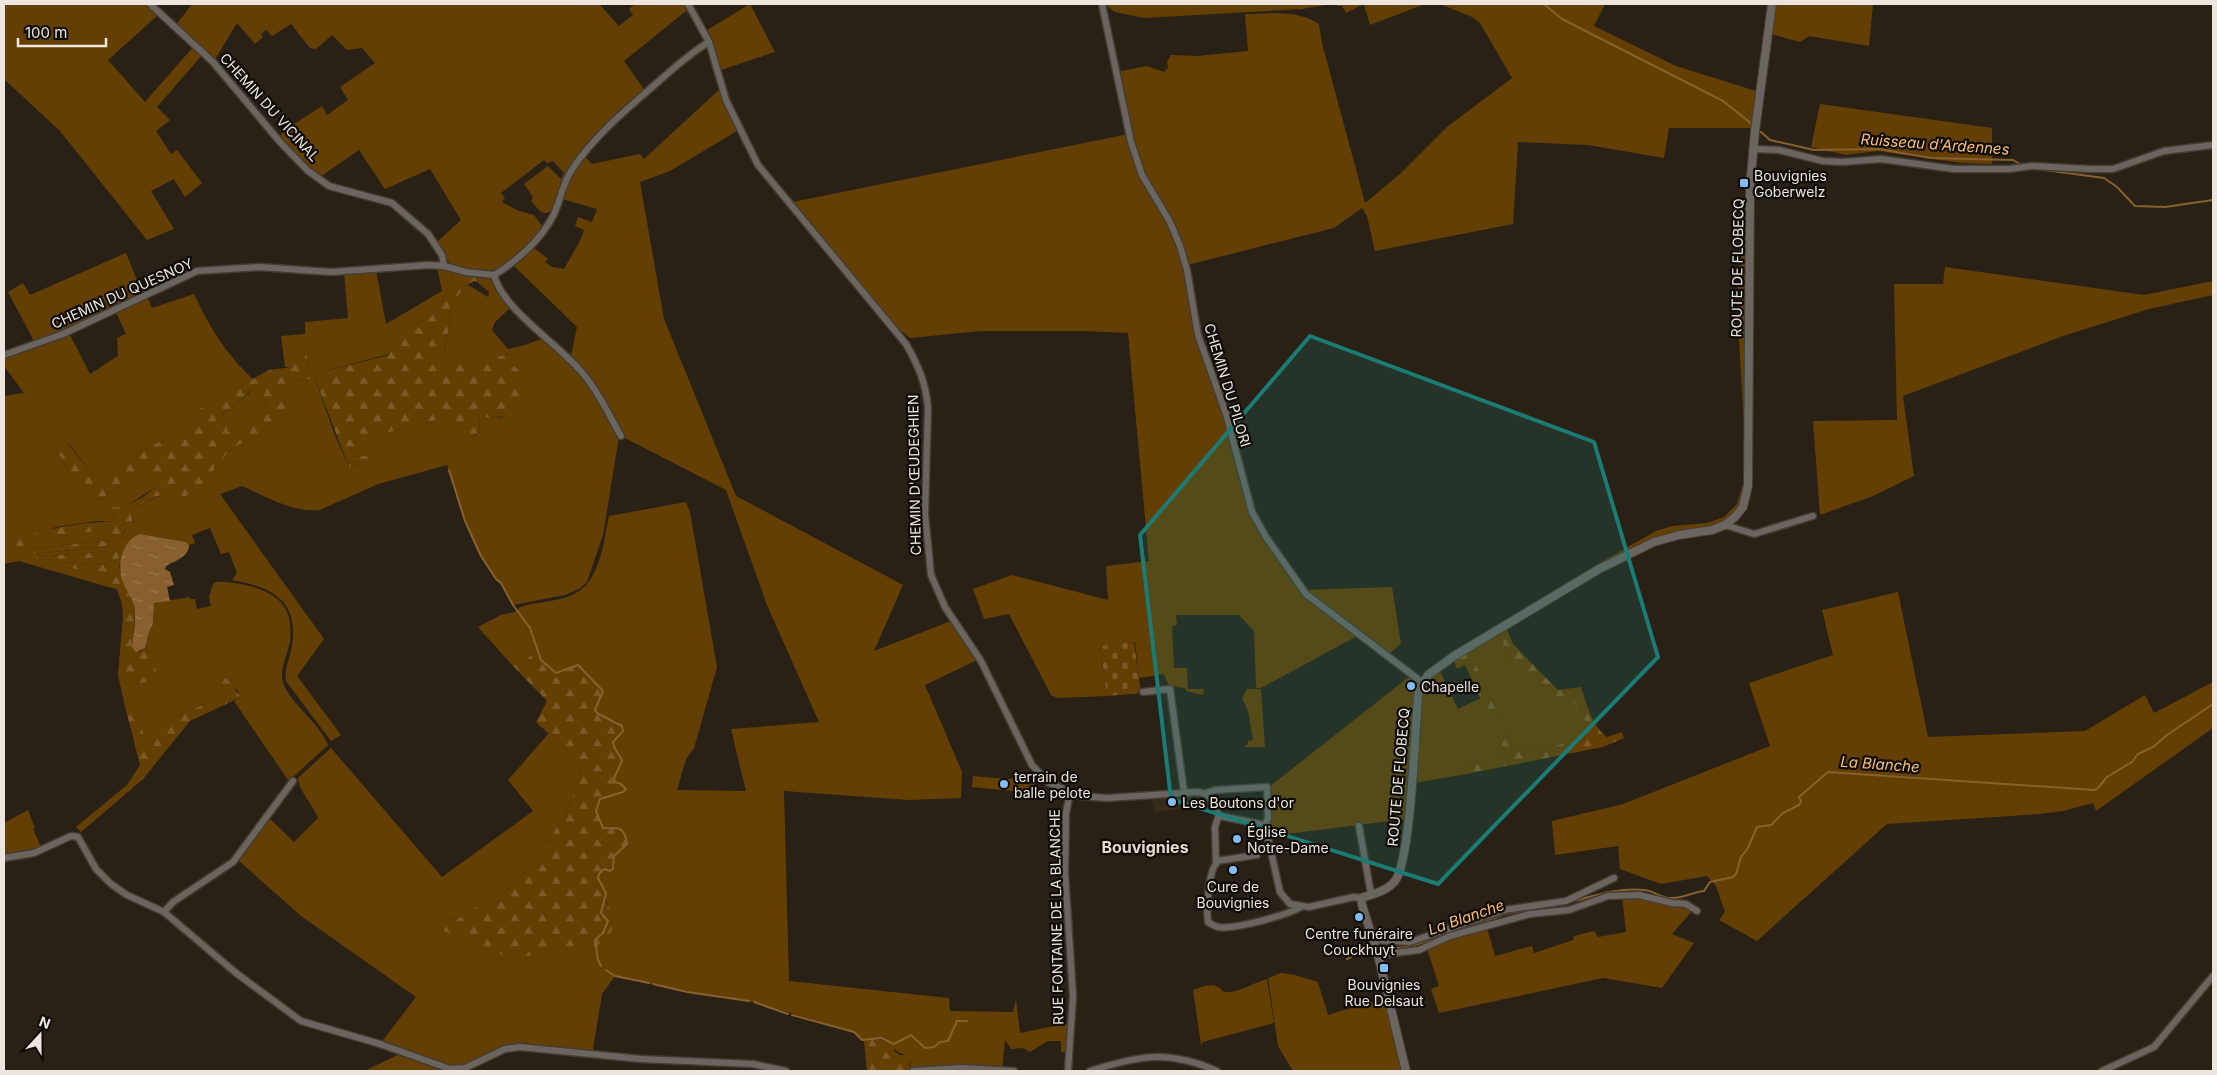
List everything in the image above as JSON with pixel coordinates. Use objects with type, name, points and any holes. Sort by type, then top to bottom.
[{"type":"street","name":"CHEMIN DU VICINAL","points":[[150,4],[212,62],[280,142],[308,170],[329,186],[392,203],[428,234],[442,256],[444,266]]},
{"type":"street","name":"CHEMIN D'ŒUDEGHIEN","points":[[688,4],[708,42],[726,100],[758,165],[906,344],[919,367],[927,401],[925,514],[928,563],[933,581],[945,607],[981,661],[1032,765],[1050,784],[1070,793],[1086,797],[1107,798],[1184,792],[1206,793],[1216,790],[1267,787],[1268,818],[1265,825]]},
{"type":"street","name":"CHEMIN DU PILORI","points":[[1102,4],[1131,142],[1142,175],[1170,222],[1180,246],[1187,270],[1198,336],[1226,414],[1252,512],[1266,537],[1306,594],[1423,683]]},
{"type":"street","name":"ROUTE DE FLOBECQ","points":[[1726,525],[1735,518],[1743,507],[1748,486],[1749,205],[1753,149],[1772,4]]},
{"type":"street","points":[[621,436],[584,375],[509,302],[496,285],[494,275],[509,266],[545,227],[554,214],[567,178],[578,161],[596,141],[646,92],[708,42]]},
{"type":"street","points":[[1753,149],[1779,150],[1823,161],[1842,162],[1881,159],[1954,169],[2009,169],[2032,166],[2114,169],[2164,151],[2213,145]]},
{"type":"street","name":"CHEMIN DU QUESNOY","points":[[4,355],[63,334],[197,271],[259,267],[331,272],[416,265],[444,266],[466,272],[494,275]]},
{"type":"street","points":[[1423,683],[1428,675],[1454,656],[1618,559],[1666,538],[1726,525],[1754,534],[1813,516]]},
{"type":"street","name":"ROUTE DE FLOBECQ","points":[[1362,898],[1390,886],[1401,871],[1409,808],[1418,696],[1423,683]]},
{"type":"street","points":[[1143,692],[1170,689],[1184,792]]},
{"type":"street","points":[[164,912],[173,902],[233,862],[293,781]]},
{"type":"street","name":"RUE FONTAINE DE LA BLANCHE","points":[[1068,1071],[1073,996],[1065,873],[1066,813],[1070,793]]},
{"type":"street","points":[[1206,793],[1210,796],[1219,815],[1215,827],[1216,861],[1213,867],[1207,914],[1208,922],[1217,927],[1227,928],[1279,916],[1301,907],[1354,897],[1362,898],[1362,905],[1375,947],[1406,1071]]},
{"type":"street","points":[[1219,815],[1265,825],[1280,892],[1290,904],[1301,907]]},
{"type":"street","points":[[1359,826],[1371,894]]},
{"type":"street","points":[[4,858],[34,853],[75,836],[81,840],[96,869],[111,884],[127,895],[164,912],[224,964],[301,1021],[385,1045],[450,1069],[465,1068],[505,1049],[520,1047],[641,1060],[753,1064],[786,1071]]},
{"type":"street","points":[[1216,861],[1257,855]]},
{"type":"street","points":[[1375,947],[1410,942],[1504,910],[1566,901],[1614,878]]},
{"type":"street","points":[[1375,947],[1419,950],[1450,936],[1530,914],[1569,910],[1608,896],[1639,895],[1672,903],[1686,904],[1697,911]]},
{"type":"street","points":[[2102,1071],[2154,1047],[2213,976]]},
{"type":"street","points":[[1090,1071],[1126,1060],[1153,1056],[1172,1057],[1217,1071]]},
{"type":"street","points":[[914,1071],[962,1068],[1014,1071]]},
{"type":"highlighted area","points":[[1310,336],[1594,442],[1658,657],[1438,884],[1171,799],[1140,535]]},
{"type":"shaded area","name":"Les Boutons d'or","points":[[1193,796],[1194,806],[1155,813],[1151,798]]},
{"type":"green space","points":[[4,4],[148,4],[158,15],[108,60],[145,102],[194,46],[203,54],[157,107],[170,120],[156,131],[171,154],[177,150],[202,183],[185,197],[174,179],[151,191],[174,229],[147,240],[60,131],[4,79]]},
{"type":"green space","points":[[192,4],[599,4],[619,26],[633,15],[629,9],[635,4],[688,4],[691,7],[624,61],[646,92],[578,161],[551,211],[544,213],[540,211],[531,201],[533,197],[524,184],[548,166],[561,179],[564,173],[553,161],[547,163],[544,160],[501,193],[505,198],[502,202],[519,211],[534,215],[543,227],[512,260],[493,270],[482,271],[470,270],[452,264],[440,249],[437,242],[461,220],[430,169],[385,189],[359,150],[320,177],[280,139],[282,132],[322,106],[327,115],[348,100],[340,87],[375,63],[362,48],[347,50],[332,35],[316,49],[310,48],[291,24],[272,36],[266,30],[261,34],[263,37],[255,44],[237,23],[214,61],[175,26]]},
{"type":"green space","points":[[750,4],[775,52],[718,71],[704,32]]},
{"type":"green space","points":[[1104,4],[1332,4],[1302,9],[1144,18],[1115,12]]},
{"type":"green space","points":[[1337,4],[1364,4],[1346,13],[1342,6],[1337,6]]},
{"type":"green space","points":[[1364,4],[1425,4],[1370,25]]},
{"type":"green space","points":[[1440,4],[1605,4],[1594,26],[1676,66],[1756,91],[1752,128],[1669,128],[1664,158],[1588,145],[1518,142],[1513,224],[1375,251],[1367,216],[1362,208],[1334,228],[1187,265],[1147,180],[1129,129],[1117,72],[1147,66],[1164,72],[1168,68],[1167,62],[1171,55],[1198,56],[1248,51],[1245,14],[1284,13],[1310,19],[1319,24],[1322,43],[1365,203],[1400,174],[1447,127],[1512,78],[1480,23],[1472,17]]},
{"type":"green space","points":[[1775,4],[1873,4],[1869,46],[1809,36],[1800,42],[1771,34]]},
{"type":"green space","points":[[720,89],[737,131],[670,171],[640,182],[664,319],[736,496],[903,585],[874,651],[951,621],[975,657],[975,661],[925,685],[962,772],[961,798],[909,800],[784,791],[789,981],[949,998],[950,1011],[1013,1012],[1016,999],[1020,1033],[1069,1023],[1067,1053],[1061,1052],[1061,1041],[1048,1041],[1030,1052],[1023,1048],[1011,1049],[1005,1040],[1002,1070],[907,1071],[910,1063],[907,1055],[899,1052],[879,1038],[862,1040],[854,1032],[754,1002],[687,992],[615,976],[602,994],[592,1055],[515,1047],[471,1065],[447,1071],[364,1071],[404,1052],[380,1044],[416,997],[301,916],[237,859],[268,817],[294,842],[318,818],[301,788],[298,778],[331,748],[442,877],[533,811],[508,780],[549,733],[569,752],[582,769],[566,813],[539,855],[513,886],[459,918],[445,920],[595,947],[602,939],[614,916],[601,889],[599,874],[604,869],[607,871],[615,866],[614,856],[619,852],[610,829],[603,828],[596,811],[600,799],[623,792],[626,789],[621,784],[615,782],[614,778],[622,760],[613,742],[623,731],[617,721],[607,719],[597,713],[595,710],[598,704],[575,665],[567,670],[556,673],[541,660],[512,665],[478,627],[501,615],[515,612],[520,607],[564,598],[580,591],[594,573],[602,551],[609,516],[686,502],[690,512],[717,667],[694,748],[686,759],[677,790],[746,791],[731,729],[819,722],[767,605],[726,490],[621,436],[590,384],[570,360],[577,327],[514,266],[533,247],[548,259],[545,262],[552,267],[564,269],[584,230],[575,226],[578,217],[592,222],[597,209],[562,199],[570,177],[584,156],[592,164],[640,154],[644,159]]},
{"type":"green space","points":[[1820,104],[1992,128],[1992,164],[1961,163],[1878,151],[1846,155],[1811,147]]},
{"type":"green space","points":[[1129,134],[1138,165],[1176,234],[1193,308],[1249,506],[1302,589],[1359,635],[1261,688],[1256,688],[1254,631],[1239,615],[1176,615],[1177,625],[1172,626],[1174,668],[1187,668],[1188,689],[1204,689],[1203,695],[1186,691],[1185,688],[1169,686],[1164,674],[1139,678],[1135,642],[1100,646],[1107,696],[1058,698],[1051,695],[1009,614],[984,619],[973,589],[1012,575],[1108,600],[1106,566],[1149,561],[1128,333],[981,331],[910,338],[879,312],[788,203]]},
{"type":"green space","points":[[1739,249],[1746,249],[1745,488],[1741,499],[1733,514],[1722,523],[1694,530],[1597,568],[1596,565],[1656,531],[1672,526],[1707,523],[1724,517],[1737,504],[1743,484],[1744,427],[1737,304],[1741,256]]},
{"type":"green space","points":[[126,253],[143,295],[35,343],[8,292],[23,283],[30,295]]},
{"type":"green space","points":[[437,267],[455,272],[441,304],[433,315],[388,340],[389,354],[314,374],[308,369],[307,355],[293,367],[285,367],[281,336],[305,334],[305,322],[348,318],[344,272],[376,270],[386,324],[442,291]]},
{"type":"green space","points":[[1945,267],[2144,295],[2213,281],[2213,295],[2149,309],[2063,336],[1903,396],[1914,476],[1873,496],[1820,515],[1813,421],[1897,420],[1894,284],[1943,284]]},
{"type":"green space","points":[[455,272],[478,276],[477,282],[474,281],[464,287],[450,309],[449,328],[443,360],[476,359],[512,354],[510,362],[523,374],[520,411],[503,410],[503,416],[496,418],[480,417],[479,432],[472,437],[468,429],[448,417],[367,438],[368,444],[351,448],[354,457],[371,455],[371,461],[349,467],[315,379],[286,380],[294,411],[230,450],[217,465],[199,492],[167,501],[152,471],[113,489],[103,499],[108,506],[122,508],[143,497],[154,488],[160,495],[134,508],[132,516],[134,527],[124,531],[122,545],[118,548],[120,572],[134,605],[132,647],[139,652],[145,648],[154,656],[156,669],[153,681],[129,685],[118,675],[123,617],[122,604],[117,589],[108,587],[108,573],[56,566],[57,563],[63,562],[109,565],[109,557],[36,560],[37,557],[109,551],[109,546],[34,554],[32,549],[111,540],[111,530],[79,533],[12,548],[15,539],[40,532],[77,524],[115,522],[113,513],[86,499],[56,450],[68,444],[96,478],[145,449],[202,422],[197,410],[269,370],[293,367],[297,358],[307,355],[308,368],[314,374],[389,355],[387,340],[433,315],[441,304]],"holes":[[[251,390],[266,402],[265,408],[228,432],[223,412],[231,410]]]},
{"type":"green space","points":[[478,276],[489,278],[511,307],[495,322],[492,330],[508,349],[544,338],[587,381],[619,436],[603,535],[587,582],[579,589],[565,595],[513,605],[503,586],[496,579],[477,550],[447,465],[378,484],[320,510],[300,509],[290,506],[242,486],[220,494],[324,639],[297,676],[341,735],[331,741],[286,681],[293,631],[287,607],[280,599],[260,587],[232,580],[237,573],[229,552],[221,554],[210,528],[192,535],[195,543],[189,545],[186,542],[140,534],[124,550],[121,564],[119,563],[118,548],[122,545],[124,532],[134,522],[132,516],[134,508],[159,496],[154,488],[122,509],[108,506],[103,499],[113,489],[152,470],[215,469],[219,461],[227,453],[293,411],[286,380],[315,379],[334,433],[349,467],[371,461],[371,455],[354,457],[351,448],[367,438],[448,417],[468,429],[473,437],[479,432],[480,417],[503,417],[502,410],[521,389],[523,374],[510,362],[512,354],[443,361],[449,328],[450,309],[464,287],[468,285],[488,297],[489,292],[477,282]]},
{"type":"green space","points":[[194,294],[219,339],[234,360],[253,379],[198,410],[203,422],[145,449],[96,478],[69,444],[56,450],[86,499],[113,513],[115,522],[96,521],[56,527],[12,547],[79,533],[111,529],[111,540],[32,549],[34,554],[110,546],[109,551],[38,557],[36,560],[109,556],[109,565],[63,562],[58,563],[57,566],[105,571],[108,573],[108,587],[19,561],[4,564],[4,396],[24,393],[4,366],[4,357],[69,333],[90,374],[118,356],[117,338],[126,334],[116,312],[147,296],[152,308]]},
{"type":"green space","points":[[252,390],[266,402],[265,408],[228,433],[223,412],[231,410]]},
{"type":"green space","points":[[216,582],[234,583],[264,591],[280,601],[288,616],[290,637],[283,667],[283,683],[328,745],[293,777],[290,783],[234,701],[241,697],[233,687],[223,696],[167,720],[144,735],[133,701],[124,702],[118,675],[129,685],[153,681],[154,656],[145,648],[153,624],[154,603],[190,597],[190,599],[195,599],[197,609],[211,606],[209,597],[213,584]]},
{"type":"green space","points":[[1392,587],[1401,644],[1388,655],[1304,590]]},
{"type":"green space","points":[[1898,592],[1928,737],[2085,731],[2145,695],[2154,713],[2213,682],[2213,728],[2096,811],[2093,803],[2063,811],[2040,814],[1887,824],[1757,941],[1719,920],[1725,912],[1716,886],[1707,876],[1661,884],[1620,869],[1618,846],[1555,855],[1552,821],[1623,804],[1770,746],[1749,683],[1833,655],[1822,610]]},
{"type":"green space","points":[[1506,627],[1513,644],[1558,690],[1581,687],[1590,714],[1597,727],[1607,737],[1622,732],[1624,738],[1603,747],[1461,775],[1466,766],[1507,755],[1465,665],[1457,669],[1454,660],[1462,653],[1472,656],[1516,751],[1521,752],[1596,737],[1573,702],[1553,708],[1512,661],[1497,632]]},
{"type":"green space","points":[[1497,632],[1512,661],[1528,678],[1573,702],[1597,737],[1521,752],[1516,751],[1472,657],[1462,653]]},
{"type":"green space","points":[[1134,642],[1141,693],[1107,696],[1100,646]]},
{"type":"green space","points":[[537,650],[541,660],[556,673],[578,665],[603,691],[595,710],[597,713],[622,726],[623,731],[613,742],[622,761],[614,778],[615,782],[621,784],[626,789],[623,792],[600,799],[596,811],[603,828],[614,827],[620,829],[627,844],[614,856],[613,869],[610,871],[604,869],[599,874],[598,878],[606,893],[605,900],[614,916],[615,922],[611,932],[595,948],[510,958],[442,930],[439,927],[445,920],[459,918],[513,886],[539,855],[566,813],[582,769],[569,752],[536,722],[547,701],[512,665],[524,662]]},
{"type":"green space","points":[[1439,669],[1458,709],[1481,698],[1507,755],[1466,766],[1461,775],[1414,783],[1420,701],[1425,684]]},
{"type":"green space","points":[[1410,676],[1416,684],[1406,819],[1271,836],[1269,787]]},
{"type":"green space","points":[[221,678],[226,678],[241,697],[190,721],[143,779],[81,832],[76,827],[127,785],[140,765],[124,702],[133,700],[144,735],[167,720],[223,696],[219,682]]},
{"type":"green space","points":[[1247,689],[1261,689],[1265,747],[1245,747],[1245,745],[1248,745],[1248,741],[1253,740],[1248,711],[1242,698]]},
{"type":"green space","name":"terrain de balle pelote","points":[[973,776],[1007,779],[1036,777],[1034,793],[972,787]]},
{"type":"green space","points":[[28,810],[35,828],[33,829],[41,847],[28,852],[4,856],[4,823]]},
{"type":"green space","points":[[1631,895],[1684,906],[1693,910],[1672,934],[1694,943],[1662,988],[1603,978],[1439,1013],[1431,989],[1439,986],[1427,948],[1447,939],[1487,928],[1495,956],[1532,946],[1534,953],[1573,940],[1574,936],[1594,931],[1598,937],[1626,932],[1622,896]]},
{"type":"green space","points":[[1281,973],[1318,982],[1328,1015],[1384,998],[1403,1071],[1293,1071],[1278,1046],[1268,978]]},
{"type":"green space","points":[[1267,979],[1274,1023],[1203,1042],[1201,1045],[1193,990],[1213,985],[1224,992],[1230,992]]},
{"type":"green space","points":[[874,1038],[894,1044],[894,1051],[900,1055],[907,1055],[910,1059],[909,1069],[907,1071],[867,1071],[864,1040]]},
{"type":"water","points":[[140,534],[186,542],[189,545],[184,555],[166,566],[165,569],[170,572],[174,585],[167,587],[170,601],[154,603],[153,624],[145,648],[136,652],[132,647],[135,610],[122,580],[120,566],[123,552],[129,541]]},
{"type":"waterway","name":"Ruisseau d'Ardennes","points":[[1544,4],[1562,19],[1723,101],[1752,124]]},
{"type":"waterway","name":"Ruisseau d'Ardennes","points":[[1761,132],[1770,140],[1814,150],[1879,149],[1931,158],[2013,160],[2022,165]]},
{"type":"waterway","name":"Ruisseau d'Ardennes","points":[[2037,169],[2104,178],[2117,187],[2135,206],[2165,207],[2213,200]]},
{"type":"waterway","points":[[449,470],[465,521],[481,556],[530,628],[541,660],[556,673],[578,665],[603,691],[595,710],[597,713],[622,726],[623,731],[613,742],[622,761],[614,778],[615,782],[621,784],[626,789],[623,792],[600,799],[596,811],[603,828],[622,830],[627,844],[614,856],[613,869],[610,871],[604,869],[598,878],[606,893],[601,913],[608,921],[603,933],[595,940],[598,960],[601,966]]},
{"type":"waterway","name":"La Blanche","points":[[1570,902],[1607,893],[1635,889],[1647,890],[1666,898],[1674,898],[1704,891],[1710,882],[1733,877],[1757,827],[1771,825],[1783,813],[1799,805],[1801,801],[1799,797],[1828,772],[2094,790],[2107,777],[2132,762],[2138,754],[2153,747],[2167,735],[2213,704]]},
{"type":"waterway","name":"La Blanche","points":[[1467,928],[1504,914],[1563,904]]},
{"type":"waterway","name":"La Blanche","points":[[1380,947],[1406,947],[1443,936]]},
{"type":"waterway","name":"La Blanche","points":[[1347,959],[1371,948]]},
{"type":"waterway","points":[[606,970],[615,976],[649,983]]},
{"type":"waterway","points":[[653,984],[687,992],[749,1001]]},
{"type":"waterway","points":[[754,1002],[788,1014]]},
{"type":"waterway","points":[[792,1015],[854,1032],[862,1040],[881,1038],[894,1044],[911,1035],[925,1048],[934,1047],[940,1042],[948,1041],[957,1021],[967,1021]]},
{"type":"place","name":"Bouvignies Goberwelz","points":[[1744,183]]},
{"type":"place","name":"Chapelle","points":[[1411,686]]},
{"type":"place","name":"terrain de balle pelote","points":[[1004,784]]},
{"type":"place","name":"Les Boutons d'or","points":[[1172,802]]},
{"type":"place","name":"Église Notre-Dame","points":[[1237,839]]},
{"type":"place","name":"Cure de Bouvignies","points":[[1233,870]]},
{"type":"place","name":"Centre funéraire Couckhuyt","points":[[1359,917]]},
{"type":"place","name":"Bouvignies Rue Delsaut","points":[[1384,968]]},
{"type":"district","name":"Bouvignies","points":[[1145,847]]}]
